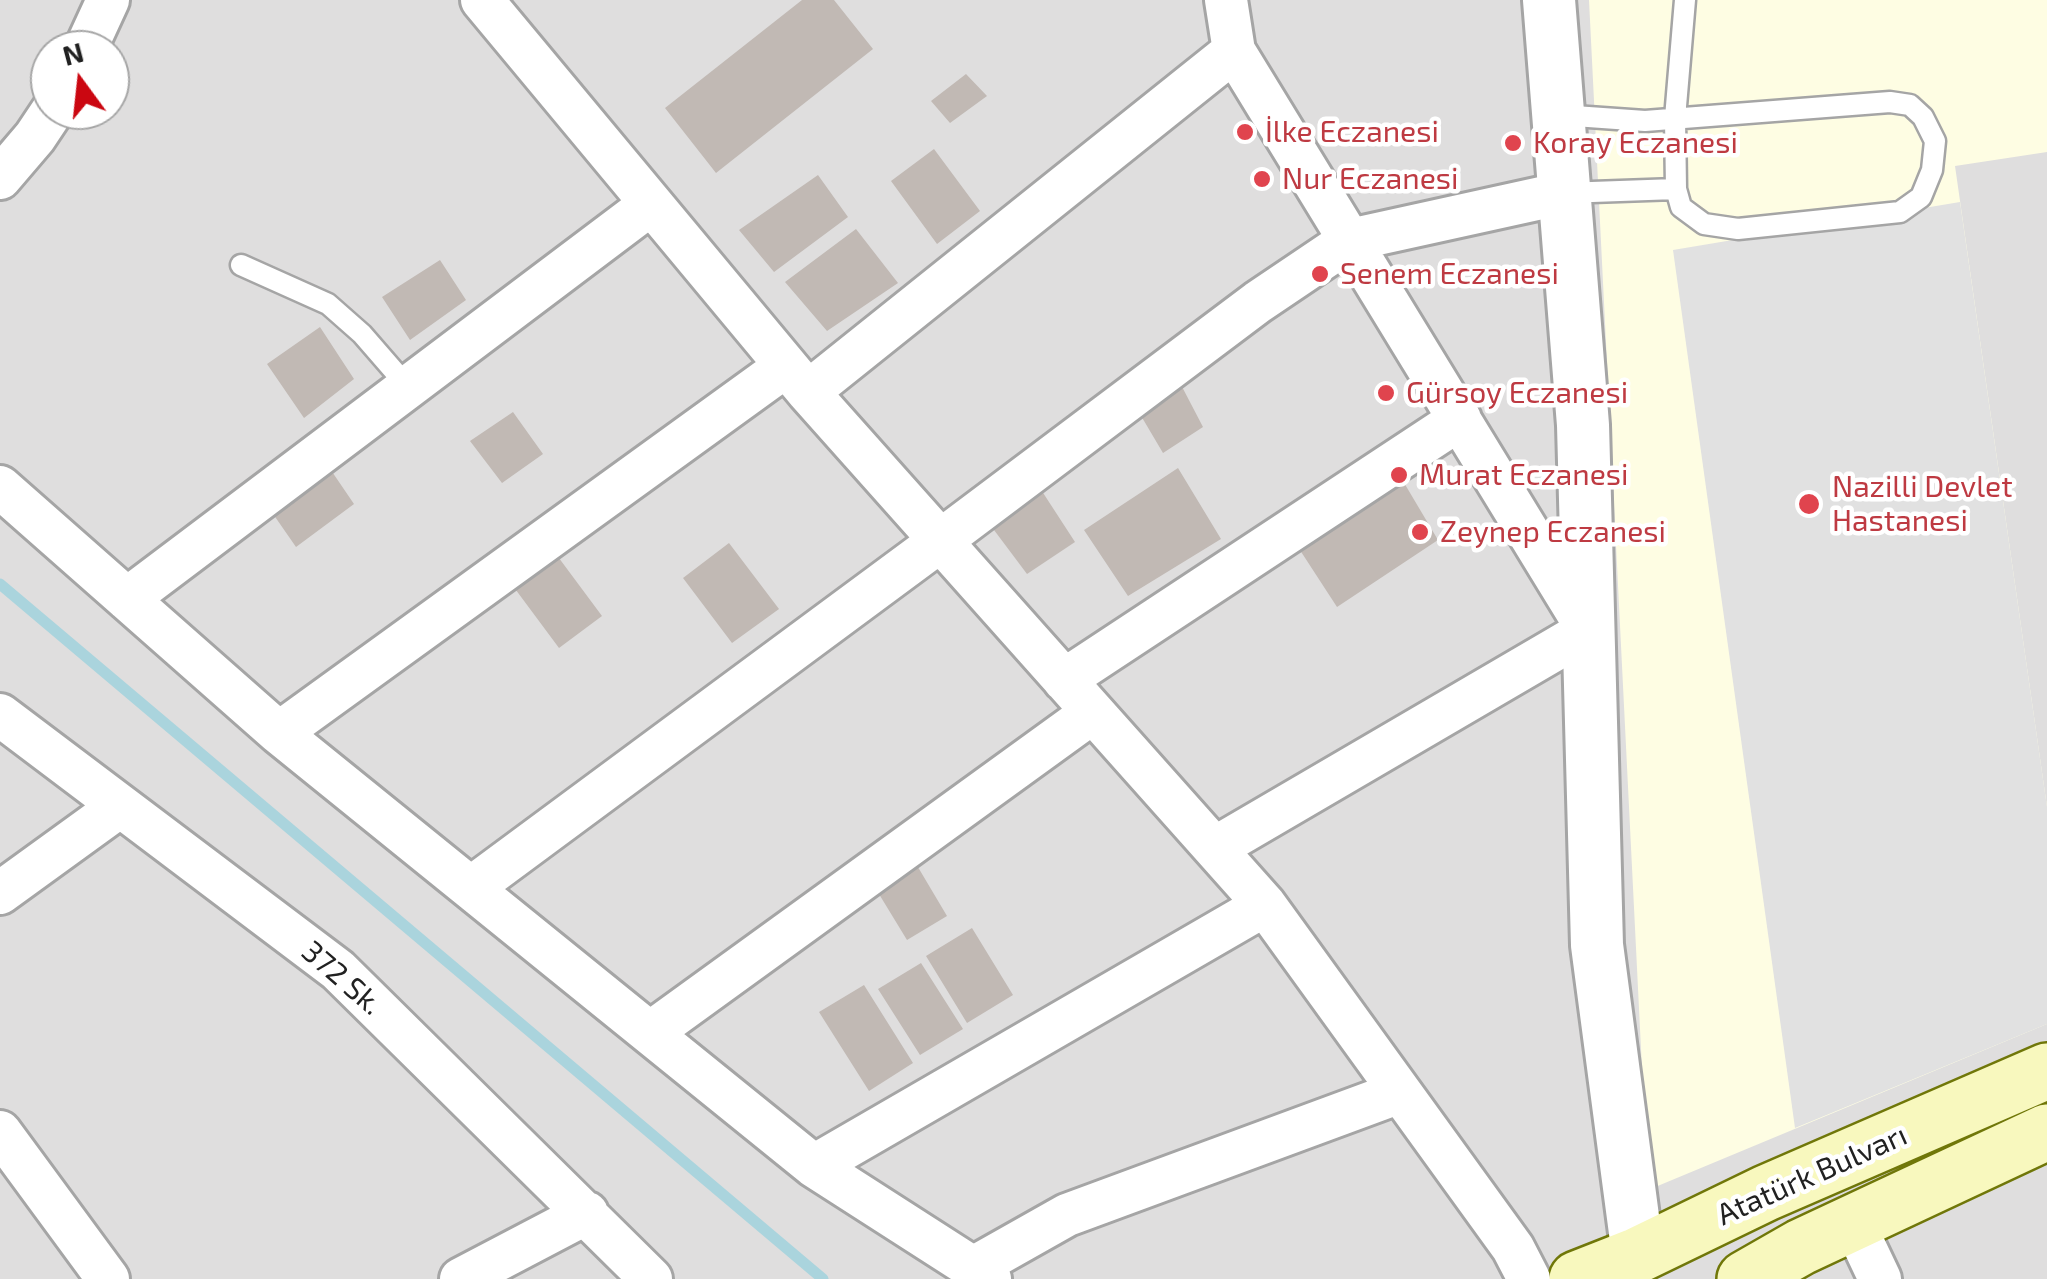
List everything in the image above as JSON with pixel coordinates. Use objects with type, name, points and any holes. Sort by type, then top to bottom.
[{"type":"main road","name":"Atatürk Bulvarı","points":[[1577,1279],[1641,1267],[1766,1193],[2047,1071]]},
{"type":"main road","name":"Atatürk Bulvarı","points":[[1744,1279],[1801,1247],[2047,1132]]},
{"type":"street","points":[[94,30],[108,0]]},
{"type":"street","points":[[482,0],[797,379],[1265,905],[1512,1248],[1529,1279]]},
{"type":"street","points":[[1226,0],[1234,51],[1588,630]]},
{"type":"street","points":[[1548,0],[1583,426],[1597,945],[1641,1267]]},
{"type":"street","points":[[279,733],[797,379],[1234,51]]},
{"type":"street","points":[[0,178],[40,130]]},
{"type":"street","points":[[471,888],[1258,302],[1350,240],[1564,193]]},
{"type":"street","points":[[127,599],[651,204]]},
{"type":"street","points":[[1064,680],[1460,419]]},
{"type":"street","points":[[0,487],[279,733],[814,1166],[981,1273],[1067,1215],[1400,1092]]},
{"type":"street","points":[[1215,848],[1588,630]]},
{"type":"street","points":[[650,1034],[1093,712]]},
{"type":"street","name":"372 Sk.","points":[[0,715],[338,970],[651,1279]]},
{"type":"street","points":[[0,893],[120,806]]},
{"type":"street","points":[[814,1166],[1265,905]]},
{"type":"street","points":[[0,1132],[108,1279]]},
{"type":"street","points":[[461,1279],[587,1213]]},
{"type":"street","points":[[1853,1222],[1880,1279]]},
{"type":"lane","points":[[1558,115],[1645,122],[1675,118],[1890,102],[1910,105],[1923,117],[1935,141],[1932,170],[1921,197],[1900,212],[1738,229],[1704,224],[1681,207],[1676,189],[1675,118],[1685,0]]},
{"type":"lane","points":[[1564,193],[1676,189]]},
{"type":"lane","points":[[241,264],[328,304],[362,334],[408,388]]},
{"type":"shaded area","points":[[0,0],[2047,0],[2047,1279],[0,1279]]},
{"type":"shaded area","name":"Nazilli Devlet Hastanesi","points":[[1589,0],[2047,0],[2047,152],[1955,166],[2047,807],[2047,1024],[1648,1190]]},
{"type":"shaded area","points":[[1960,202],[2047,807],[2047,1024],[1795,1128],[1673,250]]},
{"type":"building","points":[[802,0],[834,0],[873,49],[716,173],[665,108]]},
{"type":"building","points":[[966,74],[987,96],[950,123],[931,101]]},
{"type":"building","points":[[934,149],[980,211],[937,244],[891,181]]},
{"type":"building","points":[[818,175],[848,217],[774,272],[739,230]]},
{"type":"building","points":[[856,229],[898,283],[827,331],[785,282]]},
{"type":"building","points":[[440,260],[466,300],[410,340],[382,297]]},
{"type":"building","points":[[320,327],[354,379],[304,418],[267,364]]},
{"type":"building","points":[[1179,381],[1203,427],[1163,453],[1137,409]]},
{"type":"building","points":[[513,412],[543,454],[502,483],[470,441]]},
{"type":"building","points":[[322,457],[354,504],[296,547],[262,498]]},
{"type":"building","points":[[1178,468],[1221,539],[1128,596],[1084,530]]},
{"type":"building","points":[[1400,476],[1438,540],[1337,607],[1296,544]]},
{"type":"building","points":[[1036,482],[1075,542],[1027,574],[982,514]]},
{"type":"building","points":[[729,543],[779,609],[732,643],[683,578]]},
{"type":"building","points":[[553,550],[602,616],[559,648],[510,582]]},
{"type":"building","points":[[909,852],[947,916],[907,940],[868,876]]},
{"type":"building","points":[[972,928],[1013,995],[967,1023],[926,956]]},
{"type":"building","points":[[921,963],[963,1029],[920,1055],[878,989]]},
{"type":"building","points":[[864,985],[913,1063],[869,1091],[819,1012]]},
{"type":"waterway","points":[[0,584],[823,1279]]},
{"type":"place","name":"İlke Eczanesi","points":[[1245,132]]},
{"type":"place","name":"Koray Eczanesi","points":[[1513,143]]},
{"type":"place","name":"Nur Eczanesi","points":[[1262,179]]},
{"type":"place","name":"Senem Eczanesi","points":[[1320,274]]},
{"type":"place","name":"Gürsoy Eczanesi","points":[[1386,393]]},
{"type":"place","name":"Murat Eczanesi","points":[[1399,475]]},
{"type":"place","name":"Nazilli Devlet Hastanesi","points":[[1809,504]]},
{"type":"place","name":"Zeynep Eczanesi","points":[[1420,532]]}]
